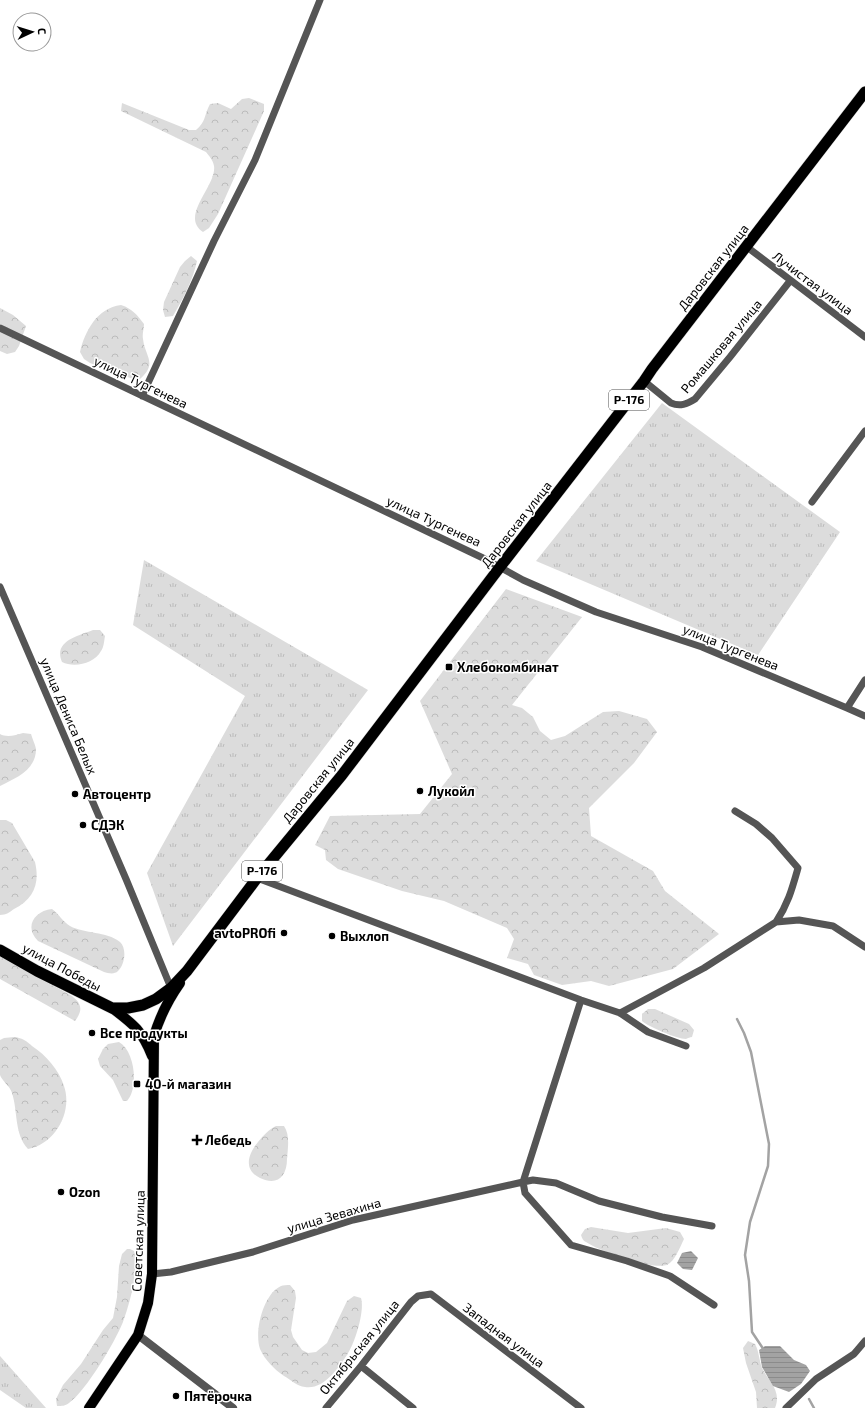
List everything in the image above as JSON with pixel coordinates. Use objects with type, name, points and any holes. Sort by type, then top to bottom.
[{"type":"highway","name":"Даровская улица","points":[[142,1005],[156,999],[171,988],[187,971],[256,878],[342,775],[500,566],[644,381],[865,92]]},
{"type":"highway","name":"улица Победы","points":[[0,950],[37,971],[112,1008],[128,1008],[142,1005]]},
{"type":"main road","name":"Даровская улица","points":[[158,1021],[166,1004],[187,971]]},
{"type":"main road","name":"улица Победы","points":[[112,1008],[137,1028]]},
{"type":"main road","name":"Советская улица","points":[[89,1408],[138,1335],[148,1303],[152,1274],[154,1036],[158,1021]]},
{"type":"main road","name":"Советская улица","points":[[137,1028],[146,1040],[154,1059]]},
{"type":"street","points":[[142,396],[214,241],[255,160],[320,0]]},
{"type":"street","name":"Лучистая улица","points":[[747,247],[865,337]]},
{"type":"street","name":"Ромашковая улица","points":[[644,381],[671,403],[676,405],[689,403],[695,399],[790,280]]},
{"type":"street","name":"улица Тургенева","points":[[0,328],[500,566],[523,580],[596,612],[702,647],[865,716]]},
{"type":"street","points":[[812,502],[865,431]]},
{"type":"street","name":"улица Дениса Белых","points":[[0,587],[171,988]]},
{"type":"street","points":[[847,708],[865,680]]},
{"type":"street","points":[[620,1013],[704,968],[776,922],[784,911],[790,898],[798,868],[772,838],[756,824],[735,811]]},
{"type":"street","points":[[256,878],[580,1000],[620,1013],[648,1032],[686,1046]]},
{"type":"street","points":[[776,922],[799,920],[833,926],[865,947]]},
{"type":"street","points":[[580,1000],[523,1182],[525,1193],[570,1245],[627,1261],[670,1276],[714,1305]]},
{"type":"street","name":"улица Зевахина","points":[[152,1274],[172,1272],[253,1252],[353,1220],[533,1180],[556,1182],[599,1201],[662,1217],[712,1226]]},
{"type":"street","name":"Западная улица","points":[[411,1302],[418,1296],[431,1294],[581,1408]]},
{"type":"street","name":"Октябрьская улица","points":[[326,1408],[411,1302]]},
{"type":"street","points":[[138,1335],[233,1408]]},
{"type":"street","points":[[786,1408],[816,1379],[854,1354],[865,1341]]},
{"type":"street","points":[[361,1366],[413,1408]]},
{"type":"green space","points":[[249,98],[264,104],[264,111],[218,214],[209,228],[203,232],[197,225],[195,218],[197,209],[213,174],[214,166],[211,158],[206,152],[121,111],[122,103],[189,130],[196,130],[203,121],[210,104],[218,103],[231,109],[242,99]]},
{"type":"green space","points":[[191,256],[197,261],[190,282],[173,316],[165,317],[163,310],[164,302],[180,267]]},
{"type":"green space","points":[[121,305],[132,310],[144,324],[143,339],[149,364],[148,369],[140,379],[133,379],[90,363],[84,359],[80,352],[85,336],[93,322],[105,311]]},
{"type":"green space","points":[[0,308],[13,315],[26,326],[19,346],[15,352],[7,354],[0,351]]},
{"type":"green space","points":[[662,403],[840,532],[758,655],[536,561]]},
{"type":"green space","points":[[144,560],[368,690],[173,946],[147,873],[245,696],[133,625]]},
{"type":"green space","points":[[506,589],[582,617],[512,705],[522,708],[533,717],[540,731],[551,740],[565,736],[603,712],[619,711],[647,719],[657,732],[634,763],[589,808],[591,836],[653,871],[665,891],[719,934],[673,969],[609,986],[591,981],[562,985],[534,975],[528,964],[507,958],[514,939],[507,928],[444,901],[402,891],[338,869],[326,860],[325,850],[315,845],[330,816],[420,814],[452,774],[420,701]]},
{"type":"green space","points":[[93,630],[100,630],[105,636],[103,648],[98,655],[89,662],[78,665],[62,662],[60,655],[64,644],[74,637]]},
{"type":"green space","points":[[23,733],[31,734],[35,745],[36,749],[33,763],[24,772],[0,786],[0,734],[9,736]]},
{"type":"green space","points":[[0,820],[6,820],[12,823],[35,862],[37,877],[34,890],[31,895],[21,905],[0,915]]},
{"type":"green space","points":[[52,909],[65,922],[76,929],[102,934],[114,938],[120,942],[124,948],[124,961],[118,971],[113,973],[104,972],[38,941],[32,930],[33,920],[40,913]]},
{"type":"green space","points":[[0,956],[72,996],[78,1002],[80,1007],[79,1014],[75,1021],[0,979]]},
{"type":"green space","points":[[648,1009],[655,1009],[689,1024],[694,1030],[692,1037],[686,1039],[676,1037],[642,1021],[642,1014]]},
{"type":"green space","points":[[16,1037],[26,1041],[47,1058],[59,1074],[64,1086],[66,1106],[60,1125],[54,1134],[46,1141],[38,1146],[28,1149],[20,1136],[18,1129],[12,1093],[0,1075],[0,1040],[4,1038]]},
{"type":"green space","points":[[119,1042],[129,1053],[134,1070],[133,1088],[127,1101],[123,1101],[113,1080],[100,1066],[98,1059],[103,1049],[108,1044]]},
{"type":"green space","points":[[276,1126],[284,1126],[287,1133],[287,1165],[283,1175],[280,1178],[271,1181],[255,1175],[251,1171],[249,1162],[252,1152],[258,1142],[268,1131]]},
{"type":"green space","points":[[591,1227],[628,1233],[666,1228],[680,1232],[684,1239],[677,1254],[670,1263],[660,1266],[650,1265],[613,1255],[585,1242],[581,1235],[585,1229]]},
{"type":"green space","points":[[127,1249],[134,1251],[136,1267],[131,1297],[123,1322],[107,1353],[76,1397],[68,1404],[57,1406],[56,1399],[63,1385],[81,1364],[103,1330],[113,1318],[117,1297],[119,1266],[122,1254]]},
{"type":"green space","points":[[290,1285],[295,1291],[296,1298],[291,1330],[293,1337],[302,1350],[308,1353],[316,1352],[327,1343],[347,1301],[354,1296],[361,1298],[362,1311],[356,1335],[350,1350],[330,1377],[324,1382],[312,1387],[299,1385],[284,1376],[264,1357],[258,1342],[259,1324],[269,1297],[281,1286]]},
{"type":"green space","points":[[748,1341],[755,1344],[762,1368],[774,1387],[777,1397],[775,1408],[757,1408],[756,1392],[746,1363],[743,1348]]},
{"type":"green space","points":[[0,1356],[46,1408],[26,1408],[0,1390]]},
{"type":"shaded area","points":[[691,1251],[698,1258],[692,1270],[683,1269],[677,1263],[682,1253]]},
{"type":"shaded area","points":[[765,1346],[780,1346],[794,1360],[806,1365],[810,1371],[801,1384],[789,1392],[773,1386],[762,1367],[759,1350]]},
{"type":"waterway","points":[[737,1019],[751,1052],[769,1144],[768,1166],[750,1222],[745,1255],[749,1281],[752,1332],[764,1350]]},
{"type":"waterway","points":[[809,1399],[814,1408]]},
{"type":"place","name":"Хлебокомбинат","points":[[449,667]]},
{"type":"place","name":"Лукойл","points":[[420,791]]},
{"type":"place","name":"Автоцентр","points":[[75,794]]},
{"type":"place","name":"СДЭК","points":[[83,825]]},
{"type":"place","name":"avtoPROfi","points":[[284,933]]},
{"type":"place","name":"Выхлоп","points":[[332,936]]},
{"type":"place","name":"Все продукты","points":[[92,1033]]},
{"type":"place","name":"40-й магазин","points":[[137,1084]]},
{"type":"place","name":"Лебедь","points":[[197,1140]]},
{"type":"place","name":"Ozon","points":[[61,1192]]},
{"type":"place","name":"Пятёрочка","points":[[176,1396]]}]
